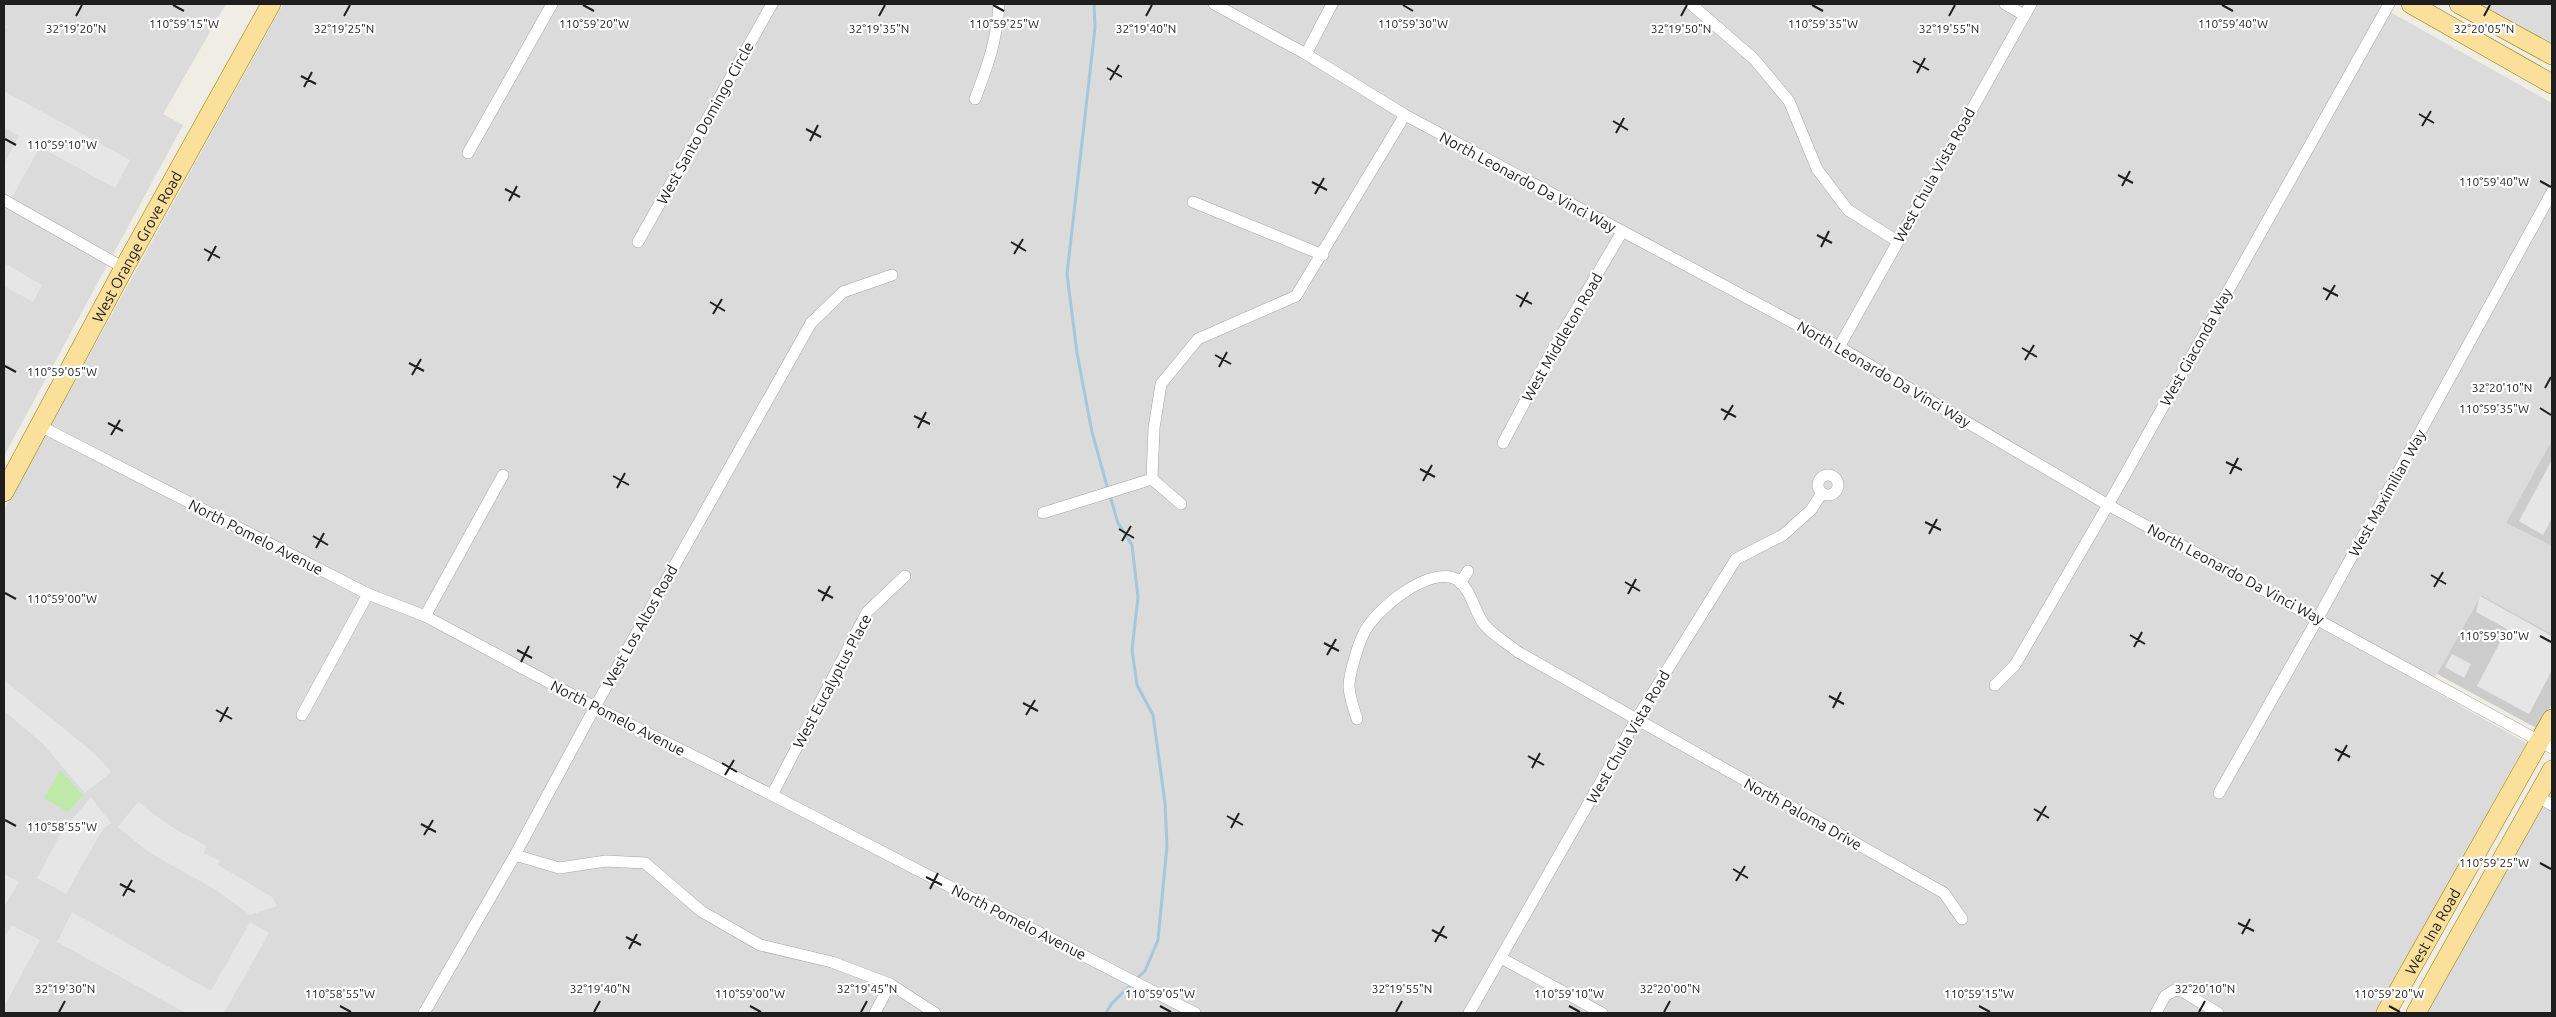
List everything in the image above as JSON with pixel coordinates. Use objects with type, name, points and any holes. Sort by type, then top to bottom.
[{"type":"main road","name":"West Orange Grove Road","points":[[4,492],[124,268],[271,4]]},
{"type":"main road","points":[[2411,4],[2552,84]]},
{"type":"main road","points":[[2459,4],[2552,55]]},
{"type":"main road","name":"West Ina Road","points":[[2386,1013],[2546,745],[2552,719]]},
{"type":"main road","name":"West Ina Road","points":[[2416,1013],[2545,801],[2552,770]]},
{"type":"street","points":[[468,153],[552,4]]},
{"type":"street","name":"West Santo Domingo Circle","points":[[638,242],[772,4]]},
{"type":"street","points":[[975,99],[992,56],[998,29],[999,4]]},
{"type":"street","name":"North Leonardo Da Vinci Way","points":[[1214,4],[1306,54],[1405,115],[1839,346],[2108,505],[2318,618],[2546,745]]},
{"type":"street","points":[[1306,54],[1332,4]]},
{"type":"street","points":[[2005,4],[2024,14]]},
{"type":"street","name":"West Chula Vista Road","points":[[1839,346],[2030,4]]},
{"type":"street","name":"West Giaconda Way","points":[[1995,684],[2014,665],[2108,505],[2389,4]]},
{"type":"street","points":[[1692,5],[1754,59],[1789,101],[1817,168],[1848,210],[1897,241]]},
{"type":"street","points":[[1152,479],[1154,428],[1161,384],[1198,339],[1296,296],[1405,115]]},
{"type":"street","name":"West Maximilian Way","points":[[2219,793],[2318,618],[2552,192]]},
{"type":"street","points":[[4,200],[124,268]]},
{"type":"street","points":[[1193,202],[1323,254]]},
{"type":"street","name":"West Middleton Road","points":[[1503,443],[1553,349],[1622,232]]},
{"type":"street","name":"West Los Altos Road","points":[[424,1013],[515,855],[595,707],[811,322],[843,292],[892,275]]},
{"type":"street","name":"North Pomelo Avenue","points":[[40,426],[368,594],[425,616],[595,707],[772,795],[1195,1013]]},
{"type":"street","points":[[425,616],[503,475]]},
{"type":"street","points":[[1152,479],[1181,504]]},
{"type":"street","points":[[1043,513],[1152,479]]},
{"type":"street","name":"West Chula Vista Road","points":[[1469,1013],[1636,720],[1736,559],[1783,535],[1811,510],[1822,493]]},
{"type":"street","points":[[1356,719],[1349,686],[1363,634],[1384,606],[1416,585],[1430,579],[1445,576],[1460,583],[1468,571]]},
{"type":"street","name":"West Eucalyptus Place","points":[[772,795],[867,612],[905,576]]},
{"type":"street","name":"North Paloma Drive","points":[[1460,583],[1483,623],[1518,652],[1944,894],[1962,919]]},
{"type":"street","points":[[302,715],[368,594]]},
{"type":"street","points":[[515,855],[559,868],[606,861],[645,863],[701,911],[760,946],[832,962],[890,984],[935,1013]]},
{"type":"street","points":[[1500,958],[1602,1013]]},
{"type":"street","points":[[875,1013],[890,984]]},
{"type":"street","points":[[2156,1013],[2165,996],[2175,990],[2182,991],[2218,1013]]},
{"type":"shaded area","points":[[4,4],[226,4],[163,114],[183,125],[4,456],[4,26],[10,29],[4,25]]},
{"type":"shaded area","points":[[283,4],[2376,4],[2552,103],[2552,440],[2506,523],[2552,546],[2552,634],[2481,595],[2429,688],[2526,743],[2377,1013],[4,1013],[4,510]]},
{"type":"shaded area","points":[[2480,4],[2552,4],[2552,44]]},
{"type":"shaded area","points":[[4,91],[130,160],[115,188],[40,147],[4,212],[4,164],[19,136],[4,127]]},
{"type":"shaded area","points":[[4,263],[42,285],[33,302],[4,286]]},
{"type":"shaded area","points":[[2552,440],[2552,546],[2506,523]]},
{"type":"shaded area","points":[[2552,460],[2552,518],[2543,535],[2519,521]]},
{"type":"shaded area","points":[[2481,595],[2552,634],[2552,704],[2538,729],[2437,674]]},
{"type":"shaded area","points":[[2480,596],[2552,636],[2552,670],[2529,714],[2477,686],[2507,629],[2476,612]]},
{"type":"shaded area","points":[[2452,654],[2471,664],[2464,678],[2445,667]]},
{"type":"shaded area","points":[[4,680],[94,753],[111,772],[85,793],[42,743],[4,711]]},
{"type":"shaded area","points":[[2552,789],[2552,1013],[2426,1013]]},
{"type":"shaded area","points":[[91,797],[111,823],[103,829],[66,894],[37,878],[62,831]]},
{"type":"shaded area","points":[[138,802],[170,826],[206,846],[204,853],[220,861],[218,865],[272,897],[277,906],[250,915],[216,890],[150,853],[118,827]]},
{"type":"shaded area","points":[[4,874],[19,882],[4,907]]},
{"type":"shaded area","points":[[72,912],[211,991],[250,922],[269,933],[224,1013],[186,1013],[57,942]]},
{"type":"shaded area","points":[[11,925],[40,940],[5,1005],[4,938]]},
{"type":"green space","points":[[60,770],[83,795],[68,812],[44,798]]},
{"type":"waterway","points":[[1094,4],[1095,28],[1067,274],[1077,353],[1092,432],[1108,490]]},
{"type":"waterway","points":[[1110,496],[1118,523],[1132,545],[1138,597],[1132,650],[1137,685],[1153,715],[1165,803],[1167,846],[1158,940],[1145,971],[1136,979]]},
{"type":"waterway","points":[[1106,1013],[1112,1003],[1132,984]]}]
